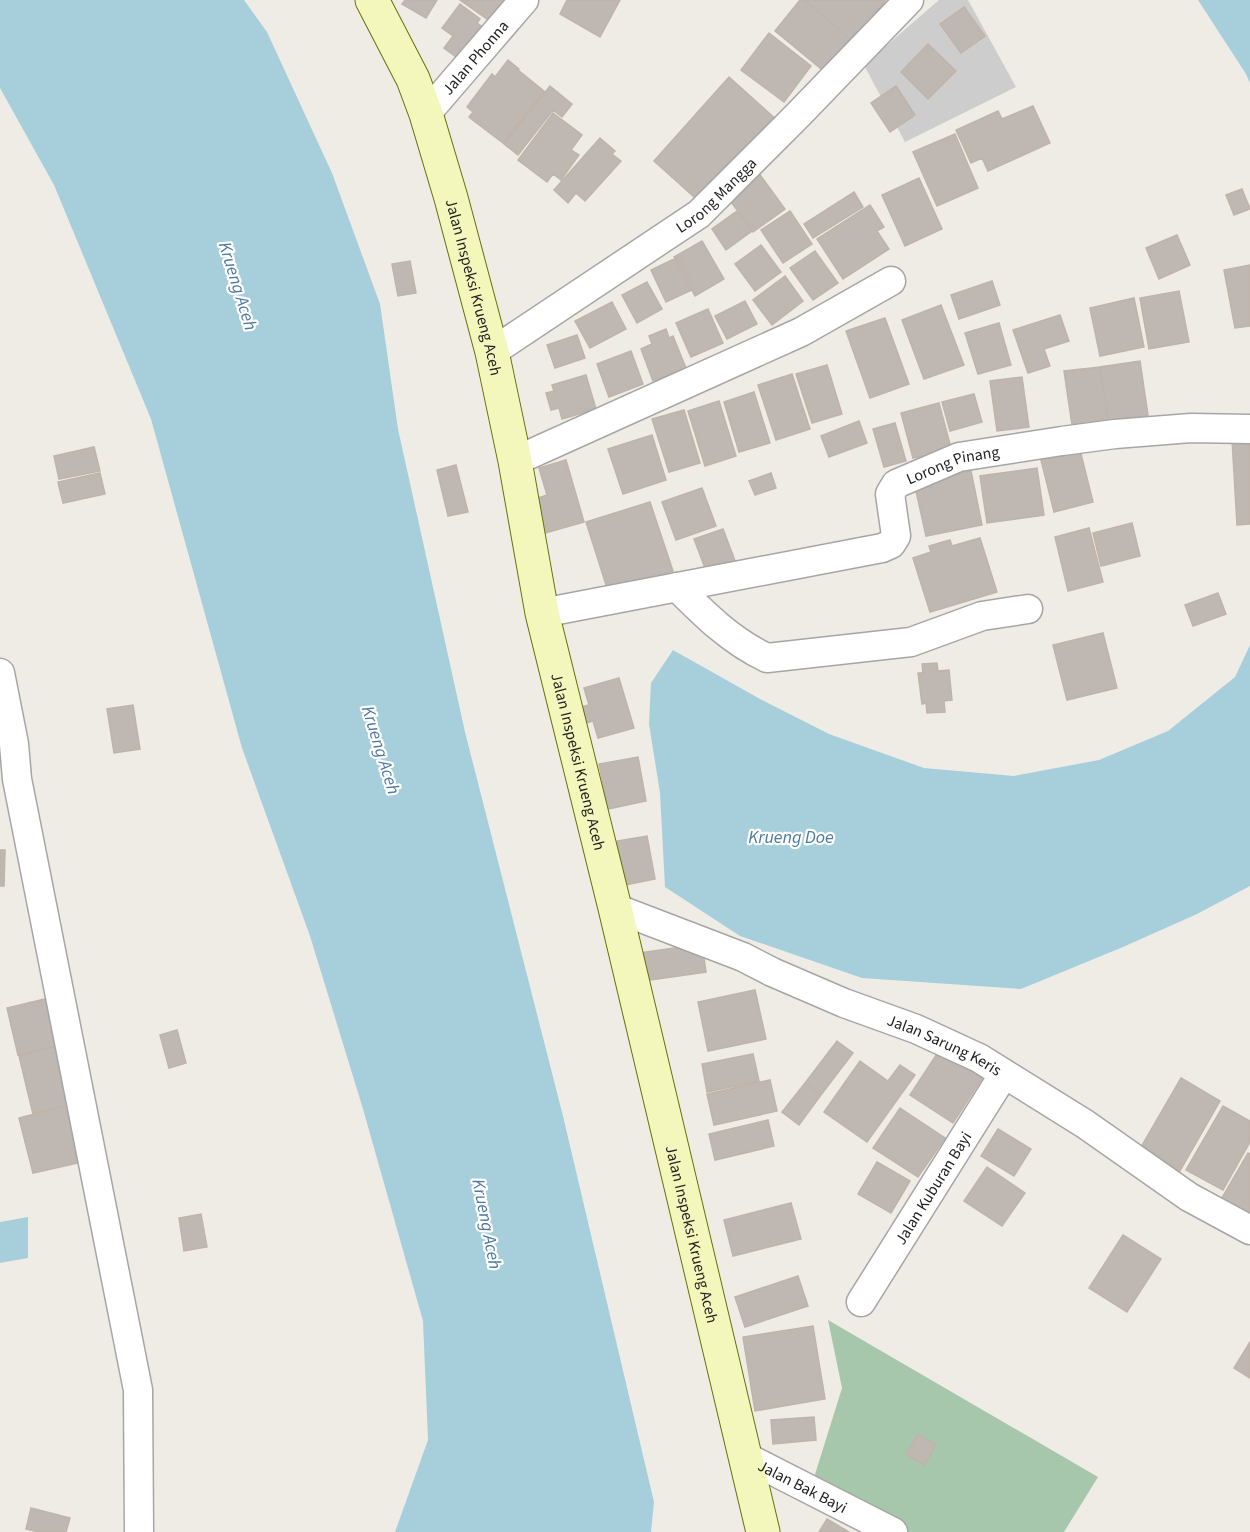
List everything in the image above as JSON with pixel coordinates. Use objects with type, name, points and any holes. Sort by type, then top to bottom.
[{"type":"street","name":"Jalan Inspeksi Krueng Aceh","points":[[372,0],[413,79],[426,114],[492,352],[515,461],[542,613],[615,908],[763,1532]]},
{"type":"street","name":"Jalan Phonna","points":[[426,114],[524,0]]},
{"type":"street","name":"Lorong Mangga","points":[[492,352],[699,214],[909,0]]},
{"type":"street","points":[[515,461],[801,332],[891,281]]},
{"type":"street","name":"Lorong Pinang","points":[[542,613],[882,548],[891,544],[896,536],[890,494],[896,484],[959,457],[1115,434],[1191,428],[1250,429]]},
{"type":"street","points":[[676,587],[717,626],[749,650],[767,658],[911,642],[982,616],[1028,609]]},
{"type":"street","points":[[0,673],[8,779],[138,1390],[139,1532]]},
{"type":"street","name":"Jalan Sarung Keris","points":[[615,908],[743,957],[844,1003],[916,1029],[979,1058],[1085,1125],[1189,1197],[1250,1230]]},
{"type":"street","name":"Jalan Kuburan Bayi","points":[[861,1302],[1004,1074]]},
{"type":"street","name":"Jalan Bak Bayi","points":[[744,1456],[893,1532]]},
{"type":"shaded area","points":[[939,0],[968,0],[1016,87],[905,142],[864,65]]},
{"type":"green space","points":[[828,1320],[1098,1477],[1064,1532],[905,1532],[812,1484],[842,1388]]},
{"type":"water","name":"Krueng Aceh","points":[[0,0],[244,0],[267,32],[332,173],[380,304],[398,429],[465,732],[563,1116],[654,1502],[651,1532],[395,1532],[428,1440],[423,1321],[363,1109],[310,936],[242,748],[151,419],[54,185],[0,88]]},
{"type":"water","points":[[1198,0],[1250,0],[1250,83],[1246,74]]},
{"type":"water","name":"Krueng Doe","points":[[1250,645],[1250,886],[1197,914],[1123,947],[1021,989],[862,978],[740,936],[665,887],[660,793],[649,724],[651,683],[673,650],[760,699],[829,734],[924,768],[1014,776],[1099,760],[1168,731],[1235,677]]},
{"type":"water","points":[[28,1217],[28,1258],[0,1263],[0,1222]]},
{"type":"building","points":[[405,0],[437,0],[426,18],[402,4]]},
{"type":"building","points":[[460,0],[511,0],[494,24]]},
{"type":"building","points":[[567,0],[620,0],[600,37],[560,14]]},
{"type":"building","points":[[800,0],[804,0],[853,41],[826,73],[775,31]]},
{"type":"building","points":[[804,0],[886,0],[853,41]]},
{"type":"building","points":[[460,4],[480,19],[477,23],[491,33],[467,65],[444,48],[453,36],[442,28]]},
{"type":"building","points":[[964,7],[985,36],[961,53],[940,24]]},
{"type":"building","points":[[769,33],[811,66],[784,102],[741,70]]},
{"type":"building","points":[[928,44],[956,71],[928,99],[901,72]]},
{"type":"building","points":[[508,60],[544,91],[503,143],[469,117],[473,112],[467,107],[492,74],[495,77]]},
{"type":"building","points":[[729,77],[779,122],[703,205],[654,161]]},
{"type":"building","points":[[550,86],[572,104],[562,117],[553,110],[518,155],[504,144]]},
{"type":"building","points":[[896,86],[915,115],[890,132],[871,103]]},
{"type":"building","points":[[1033,106],[1050,143],[988,171],[982,158],[971,163],[956,130],[998,111],[1002,119]]},
{"type":"building","points":[[553,113],[582,135],[571,150],[579,155],[561,180],[553,174],[547,182],[518,160]]},
{"type":"building","points":[[955,134],[978,188],[937,206],[913,152]]},
{"type":"building","points":[[600,138],[615,151],[612,154],[621,161],[585,201],[576,193],[568,203],[554,190]]},
{"type":"building","points":[[758,172],[785,209],[753,232],[726,195]]},
{"type":"building","points":[[919,178],[942,229],[905,246],[882,195]]},
{"type":"building","points":[[1242,189],[1250,209],[1234,215],[1226,195]]},
{"type":"building","points":[[854,192],[863,207],[813,238],[804,224]]},
{"type":"building","points":[[870,205],[884,227],[877,231],[889,249],[843,279],[817,239]]},
{"type":"building","points":[[737,211],[752,231],[726,250],[712,229]]},
{"type":"building","points":[[790,211],[812,244],[783,263],[761,230]]},
{"type":"building","points":[[1177,235],[1190,265],[1159,279],[1146,248]]},
{"type":"building","points":[[702,241],[724,279],[695,296],[674,257]]},
{"type":"building","points":[[761,245],[781,272],[755,291],[735,264]]},
{"type":"building","points":[[815,251],[838,283],[813,300],[790,268]]},
{"type":"building","points":[[678,257],[694,289],[666,302],[651,270]]},
{"type":"building","points":[[410,261],[416,293],[398,296],[392,264]]},
{"type":"building","points":[[1250,265],[1250,326],[1235,328],[1224,270]]},
{"type":"building","points":[[785,276],[803,301],[772,325],[753,300]]},
{"type":"building","points":[[992,281],[1000,305],[959,319],[951,295]]},
{"type":"building","points":[[647,282],[662,309],[637,323],[622,295]]},
{"type":"building","points":[[1179,291],[1189,342],[1149,349],[1140,298]]},
{"type":"building","points":[[1134,298],[1144,347],[1100,356],[1090,308]]},
{"type":"building","points":[[745,301],[757,324],[727,339],[715,316]]},
{"type":"building","points":[[612,302],[626,329],[590,348],[575,321]]},
{"type":"building","points":[[941,305],[964,365],[924,379],[902,320]]},
{"type":"building","points":[[708,309],[723,343],[691,357],[676,323]]},
{"type":"building","points":[[1060,315],[1069,341],[1044,349],[1050,366],[1028,373],[1013,330]]},
{"type":"building","points":[[885,318],[909,384],[870,398],[846,331]]},
{"type":"building","points":[[999,323],[1011,365],[978,374],[965,333]]},
{"type":"building","points":[[666,329],[669,338],[673,336],[686,368],[653,381],[641,349],[652,344],[649,336]]},
{"type":"building","points":[[577,335],[585,358],[555,368],[547,345]]},
{"type":"building","points":[[631,351],[643,384],[609,397],[597,364]]},
{"type":"building","points":[[1140,361],[1148,415],[1108,421],[1100,367]]},
{"type":"building","points":[[827,365],[842,414],[812,423],[796,374]]},
{"type":"building","points":[[1100,367],[1108,421],[1072,425],[1064,371]]},
{"type":"building","points":[[792,374],[810,429],[776,440],[758,385]]},
{"type":"building","points":[[586,375],[596,409],[562,419],[559,408],[551,410],[546,393],[554,391],[552,385]]},
{"type":"building","points":[[1022,377],[1029,427],[997,431],[990,381]]},
{"type":"building","points":[[754,392],[770,443],[739,452],[724,402]]},
{"type":"building","points":[[974,394],[982,422],[950,431],[942,402]]},
{"type":"building","points":[[719,401],[736,456],[705,466],[688,411]]},
{"type":"building","points":[[939,403],[951,448],[925,465],[922,456],[913,458],[901,413]]},
{"type":"building","points":[[684,410],[700,463],[669,472],[652,419]]},
{"type":"building","points":[[859,421],[867,443],[829,457],[821,436]]},
{"type":"building","points":[[895,423],[906,461],[884,467],[873,429]]},
{"type":"building","points":[[652,435],[666,480],[623,494],[608,449]]},
{"type":"building","points":[[1250,438],[1250,524],[1237,525],[1232,439]]},
{"type":"building","points":[[1079,446],[1093,502],[1054,512],[1040,456]]},
{"type":"building","points":[[94,447],[100,471],[59,479],[54,456]]},
{"type":"building","points":[[566,460],[584,522],[545,533],[535,499],[547,495],[539,468]]},
{"type":"building","points":[[456,465],[468,512],[448,516],[437,470]]},
{"type":"building","points":[[1037,468],[1044,515],[987,523],[980,476]]},
{"type":"building","points":[[971,471],[982,525],[926,536],[914,482]]},
{"type":"building","points":[[100,473],[105,494],[63,503],[58,482]]},
{"type":"building","points":[[771,473],[776,488],[755,495],[749,481]]},
{"type":"building","points":[[702,488],[716,526],[676,540],[662,502]]},
{"type":"building","points":[[650,502],[673,571],[608,591],[586,522]]},
{"type":"building","points":[[1132,523],[1140,556],[1101,566],[1093,533]]},
{"type":"building","points":[[1089,528],[1103,582],[1068,591],[1055,537]]},
{"type":"building","points":[[723,529],[737,566],[708,576],[694,539]]},
{"type":"building","points":[[980,538],[997,592],[930,612],[913,558],[931,552],[929,546],[950,540],[952,546]]},
{"type":"building","points":[[1218,593],[1226,614],[1193,626],[1185,605]]},
{"type":"building","points":[[1103,633],[1117,688],[1067,700],[1053,645]]},
{"type":"building","points":[[937,663],[938,671],[949,670],[952,700],[944,701],[945,712],[927,713],[926,703],[922,704],[918,673],[923,673],[922,664]]},
{"type":"building","points":[[619,678],[634,728],[598,738],[593,721],[586,723],[581,707],[589,705],[584,688]]},
{"type":"building","points":[[133,705],[140,749],[114,753],[107,709]]},
{"type":"building","points":[[638,757],[646,801],[608,809],[599,764]]},
{"type":"building","points":[[647,836],[655,879],[625,885],[617,841]]},
{"type":"building","points":[[0,850],[5,850],[4,886],[0,886]]},
{"type":"building","points":[[702,944],[706,972],[644,981],[640,953]]},
{"type":"building","points":[[755,990],[766,1039],[708,1051],[698,1002]]},
{"type":"building","points":[[49,998],[60,1045],[18,1055],[7,1008]]},
{"type":"building","points":[[177,1030],[186,1063],[169,1068],[160,1035]]},
{"type":"building","points":[[837,1041],[853,1053],[821,1095],[805,1083]]},
{"type":"building","points":[[59,1046],[73,1104],[33,1114],[19,1056]]},
{"type":"building","points":[[942,1046],[985,1074],[953,1123],[910,1095]]},
{"type":"building","points":[[753,1054],[759,1081],[707,1092],[702,1064]]},
{"type":"building","points":[[860,1061],[888,1081],[900,1065],[915,1075],[867,1142],[824,1112]]},
{"type":"building","points":[[1181,1078],[1220,1101],[1177,1176],[1137,1154]]},
{"type":"building","points":[[770,1080],[777,1111],[714,1125],[707,1094]]},
{"type":"building","points":[[805,1083],[821,1095],[799,1125],[782,1112]]},
{"type":"building","points":[[73,1104],[87,1161],[33,1173],[19,1118]]},
{"type":"building","points":[[1223,1106],[1250,1121],[1250,1142],[1223,1190],[1186,1170]]},
{"type":"building","points":[[900,1108],[945,1138],[918,1177],[873,1148]]},
{"type":"building","points":[[768,1120],[774,1146],[715,1160],[709,1134]]},
{"type":"building","points":[[998,1129],[1031,1149],[1014,1176],[981,1156]]},
{"type":"building","points":[[1248,1153],[1250,1154],[1250,1221],[1219,1203]]},
{"type":"building","points":[[877,1162],[910,1181],[891,1213],[858,1194]]},
{"type":"building","points":[[987,1167],[1025,1193],[1002,1226],[964,1201]]},
{"type":"building","points":[[791,1203],[801,1239],[733,1256],[724,1220]]},
{"type":"building","points":[[201,1214],[207,1247],[184,1251],[179,1218]]},
{"type":"building","points":[[1123,1235],[1161,1259],[1127,1312],[1089,1288]]},
{"type":"building","points":[[798,1276],[808,1306],[745,1327],[735,1297]]},
{"type":"building","points":[[813,1326],[825,1399],[755,1411],[743,1337]]},
{"type":"building","points":[[1250,1342],[1250,1378],[1234,1368]]},
{"type":"building","points":[[814,1417],[816,1440],[773,1444],[771,1420]]},
{"type":"building","points":[[918,1434],[936,1445],[924,1465],[906,1454]]},
{"type":"building","points":[[31,1508],[70,1518],[66,1532],[39,1532],[26,1529]]},
{"type":"building","points":[[827,1519],[849,1532],[819,1532]]}]
